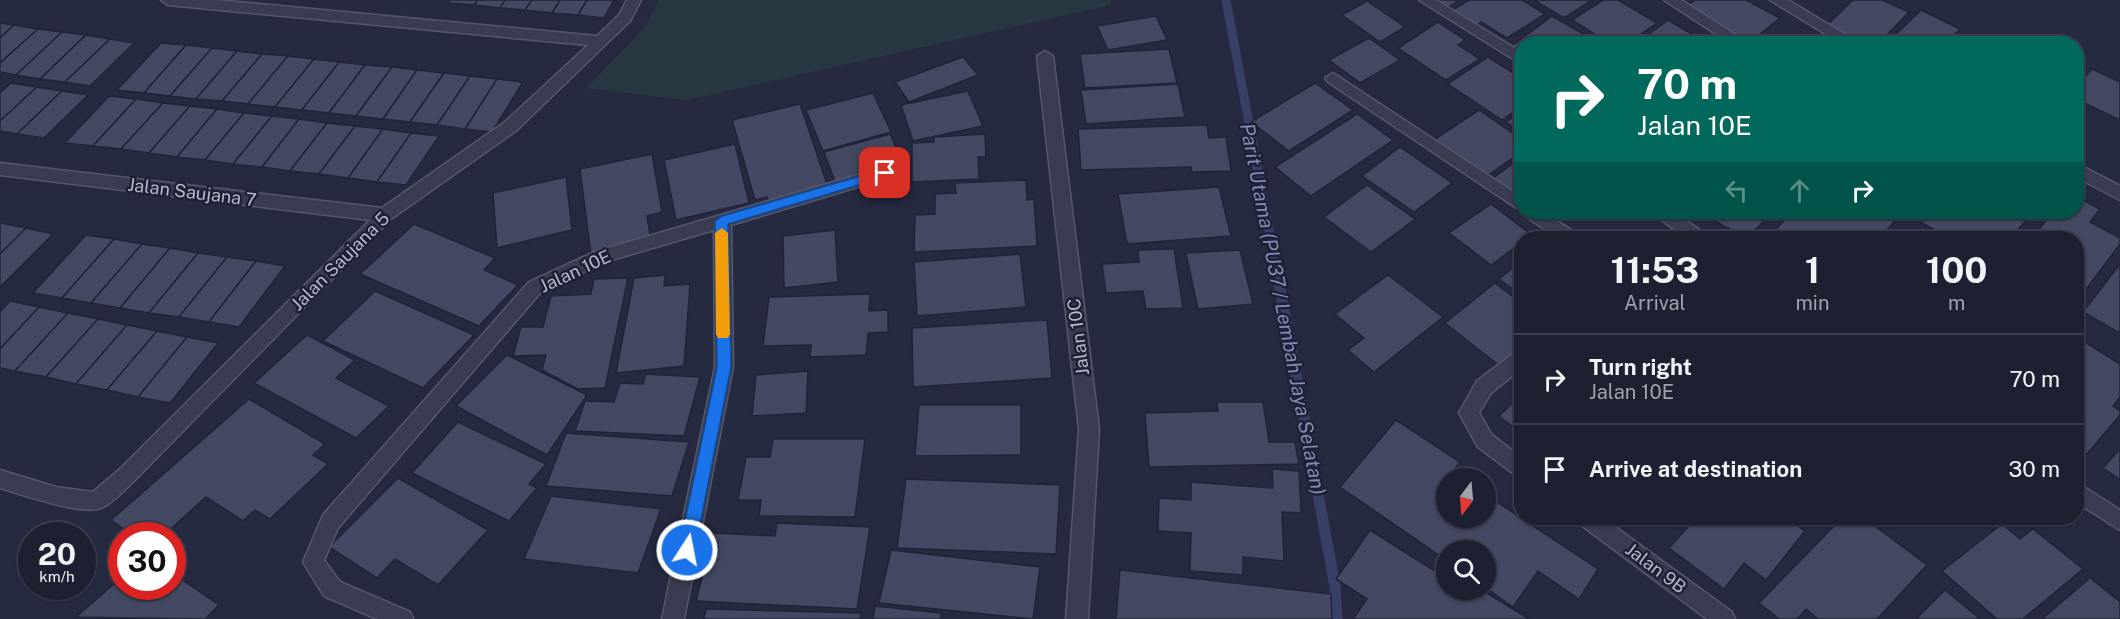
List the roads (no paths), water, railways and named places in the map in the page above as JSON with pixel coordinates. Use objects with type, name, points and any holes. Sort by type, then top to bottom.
[{"type":"street","points":[[168,0],[601,41]]},
{"type":"street","name":"Jalan Saujana 5","points":[[0,478],[56,496],[97,501],[127,474],[385,215],[511,126],[625,18],[634,0]]},
{"type":"street","points":[[1426,0],[1514,55]]},
{"type":"street","points":[[1671,0],[1730,36]]},
{"type":"street","points":[[1777,0],[1840,36]]},
{"type":"street","name":"Jalan 10C","points":[[1046,56],[1089,429],[1077,619]]},
{"type":"street","points":[[1333,78],[1514,200]]},
{"type":"street","name":"Jalan Saujana 7","points":[[0,169],[385,215]]},
{"type":"street","name":"Jalan 10E","points":[[402,619],[332,589],[313,562],[330,522],[535,287],[600,257],[885,173]]},
{"type":"street","points":[[2084,174],[2120,194]]},
{"type":"street","points":[[1542,219],[1560,231]]},
{"type":"street","points":[[673,619],[724,367],[722,221]]},
{"type":"street","points":[[1514,363],[1484,387],[1469,413],[1485,441],[1514,463]]},
{"type":"street","points":[[2084,496],[2120,520]]},
{"type":"street","name":"Jalan 9B","points":[[1597,525],[1724,619]]},
{"type":"waterway","name":"Parit Utama (PU37 / Lembah Jaya Selatan)","points":[[1226,0],[1278,279]]},
{"type":"waterway","name":"Parit Utama (PU37 / Lembah Jaya Selatan)","points":[[1278,278],[1335,586],[1337,619]]}]
